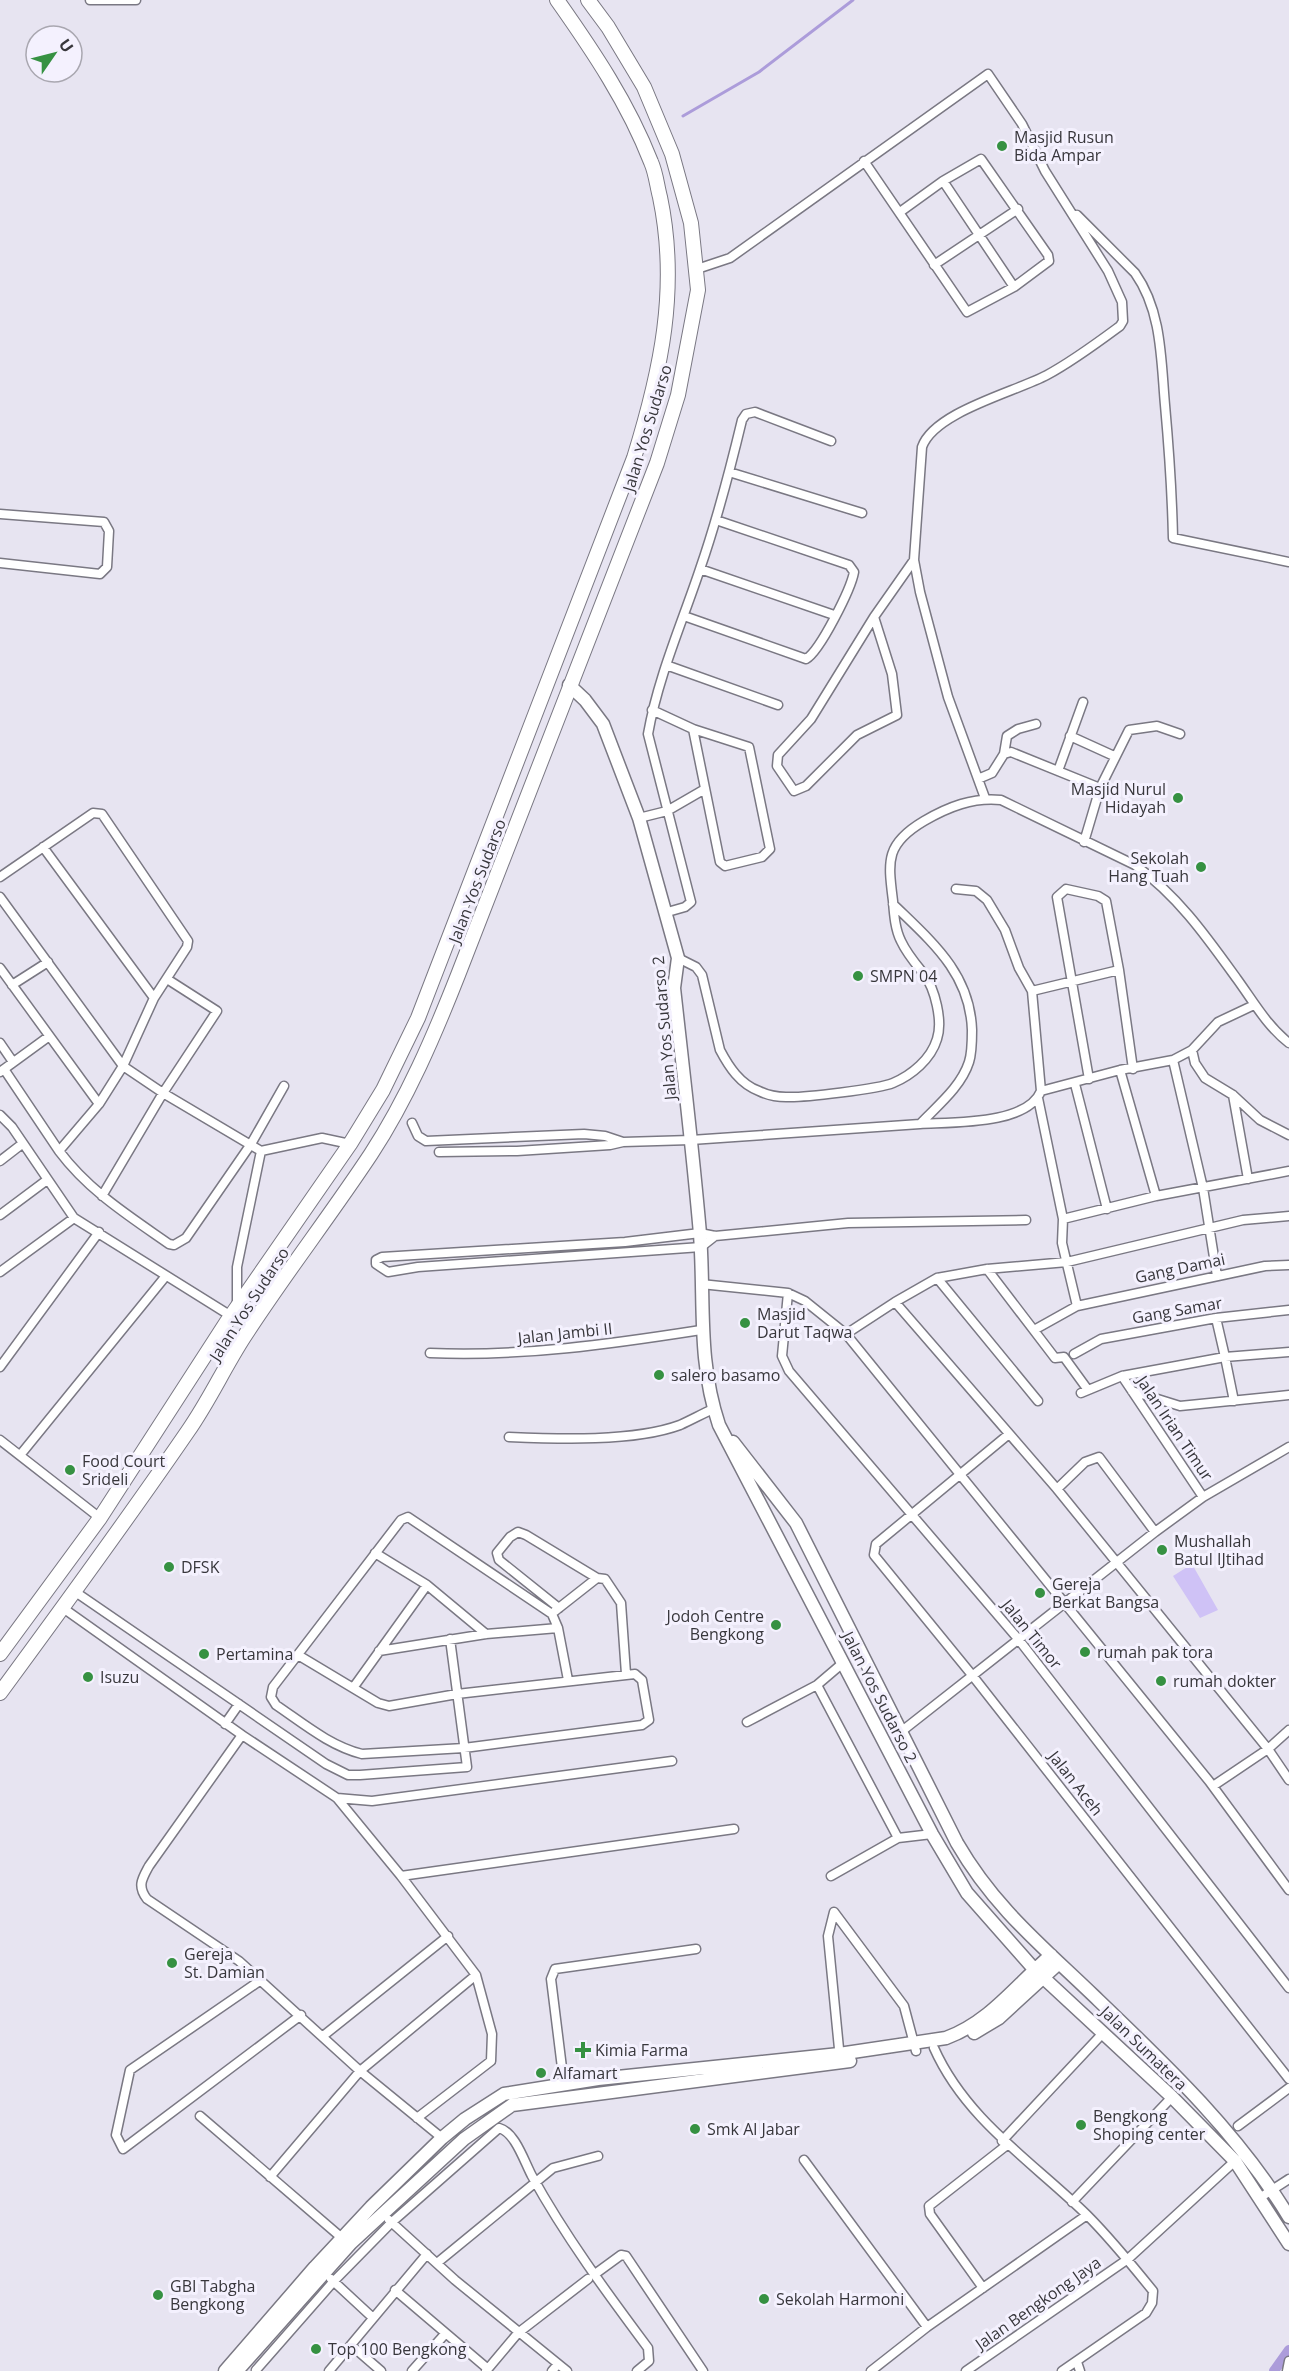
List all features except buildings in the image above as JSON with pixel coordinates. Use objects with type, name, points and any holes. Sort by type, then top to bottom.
[{"type":"main road","name":"Jalan Yos Sudarso","points":[[0,1654],[115,1496],[234,1312],[350,1144],[388,1080],[418,1018],[634,458],[655,390],[666,326],[668,234],[652,164],[622,99],[557,0]]},
{"type":"main road","name":"Jalan Yos Sudarso","points":[[0,1693],[112,1542],[131,1510],[190,1429],[244,1338],[372,1152],[406,1090],[437,1028],[657,463],[674,407],[698,290],[691,223],[677,171],[644,87],[608,27],[588,0]]},
{"type":"main road","points":[[586,42],[608,27]]},
{"type":"main road","points":[[656,178],[677,171]]},
{"type":"main road","name":"Jalan Yos Sudarso 2","points":[[569,685],[585,700],[603,724],[639,818],[678,958],[674,988],[700,1233],[701,1330],[707,1382],[718,1425],[852,1676],[932,1834],[967,1893],[1039,1973]]},
{"type":"main road","points":[[436,969],[458,975]]},
{"type":"main road","points":[[388,1080],[406,1090]]},
{"type":"main road","name":"Jalan Yos Sudarso 2","points":[[718,1425],[767,1482],[796,1523],[870,1666],[957,1843],[980,1880],[1000,1905],[1055,1959]]},
{"type":"main road","points":[[115,1496],[131,1510]]},
{"type":"main road","points":[[66,1562],[85,1576]]},
{"type":"main road","points":[[852,1676],[870,1666]]},
{"type":"main road","points":[[237,2371],[322,2273],[386,2218],[464,2139],[512,2105],[915,2048],[946,2038],[969,2027],[1055,1959]]},
{"type":"main road","name":"Jalan Sumatera","points":[[1055,1959],[1197,2097],[1230,2133],[1289,2217]]},
{"type":"main road","points":[[915,2048],[934,2049],[964,2038],[999,2018],[1039,1973]]},
{"type":"main road","name":"Jalan Sumatera","points":[[1039,1973],[1172,2097],[1235,2161],[1289,2244]]},
{"type":"main road","points":[[225,2371],[342,2238],[442,2138],[465,2119],[504,2094],[564,2084],[840,2059]]},
{"type":"street","points":[[90,0],[136,0]]},
{"type":"street","points":[[697,269],[730,258],[987,74],[1022,124],[1045,171],[1113,281],[1122,302],[1123,321],[1120,326],[1064,365],[952,418],[925,438],[922,447],[914,560],[948,697],[985,798]]},
{"type":"street","points":[[864,161],[967,312],[1014,286],[1047,262],[1049,258],[1018,209],[981,159],[943,181],[900,212]]},
{"type":"street","points":[[943,181],[1014,286]]},
{"type":"street","points":[[1064,201],[1135,273],[1143,284],[1154,310],[1168,438],[1173,537],[1289,562]]},
{"type":"street","points":[[934,265],[1018,209]]},
{"type":"street","points":[[664,913],[685,907],[691,902],[648,734],[652,710],[666,665],[716,520],[742,420],[750,412],[755,412],[831,441]]},
{"type":"street","points":[[729,472],[862,513]]},
{"type":"street","points":[[0,514],[104,522],[109,531],[106,567],[100,574],[0,563]]},
{"type":"street","points":[[684,615],[802,659],[808,658],[819,645],[850,588],[854,572],[849,565],[716,520]]},
{"type":"street","points":[[874,617],[892,675],[898,713],[894,718],[857,735],[806,786],[794,791],[777,766],[778,755],[811,719],[874,617],[914,560]]},
{"type":"street","points":[[700,569],[834,615]]},
{"type":"street","points":[[666,665],[778,705]]},
{"type":"street","points":[[1058,771],[1083,702]]},
{"type":"street","points":[[652,710],[693,729],[749,747],[769,853],[731,865],[721,864],[693,729]]},
{"type":"street","points":[[978,779],[992,773],[1004,754],[1006,736],[1036,724]]},
{"type":"street","points":[[1084,842],[1100,788],[1129,730],[1137,727],[1157,726],[1180,734]]},
{"type":"street","points":[[1071,736],[1114,756]]},
{"type":"street","points":[[1004,754],[1011,752],[1100,788]]},
{"type":"street","points":[[639,818],[667,811],[705,789]]},
{"type":"street","points":[[678,958],[700,971],[720,1050],[731,1070],[743,1082],[758,1091],[786,1098],[891,1084],[913,1071],[924,1060],[939,1033],[935,1000],[925,975],[914,964],[899,938],[888,867],[899,839],[916,826],[950,806],[985,798],[1001,800],[1023,809],[1084,842],[1136,865],[1177,901],[1197,923],[1254,1005],[1289,1043]]},
{"type":"street","points":[[0,877],[93,813],[105,816],[186,935],[188,947],[154,998],[123,1065],[99,1104],[59,1151]]},
{"type":"street","points":[[43,847],[154,998]]},
{"type":"street","points":[[956,889],[976,891],[987,900],[1005,930],[1018,968],[1032,991],[1040,1094],[1063,1219],[1061,1236],[1077,1306]]},
{"type":"street","points":[[1089,1079],[1057,897],[1066,889],[1098,896],[1106,901],[1119,970],[1133,1069]]},
{"type":"street","points":[[0,897],[123,1065],[163,1093],[261,1151],[322,1138],[350,1144]]},
{"type":"street","points":[[893,904],[944,956],[964,987],[971,1008],[970,1062],[955,1087],[920,1124]]},
{"type":"street","points":[[12,985],[48,962]]},
{"type":"street","points":[[0,968],[48,1037],[99,1104]]},
{"type":"street","points":[[1032,991],[1119,970]]},
{"type":"street","points":[[102,1196],[163,1093],[217,1011],[167,980]]},
{"type":"street","points":[[439,1152],[518,1151],[1001,1117],[1022,1111],[1040,1094],[1120,1070],[1173,1060],[1192,1050],[1218,1022],[1254,1005]]},
{"type":"street","points":[[48,1037],[2,1070],[83,1181],[169,1244],[174,1245],[186,1238],[250,1144],[284,1086]]},
{"type":"street","points":[[0,1043],[13,1062]]},
{"type":"street","points":[[1192,1050],[1194,1064],[1205,1078],[1233,1095],[1260,1119],[1289,1135]]},
{"type":"street","points":[[1173,1060],[1203,1188],[1217,1275]]},
{"type":"street","points":[[1120,1070],[1156,1196]]},
{"type":"street","points":[[1075,1084],[1107,1209]]},
{"type":"street","points":[[1233,1095],[1248,1179]]},
{"type":"street","points":[[0,1115],[12,1128],[74,1218],[99,1232],[165,1277],[234,1312],[237,1267],[261,1151]]},
{"type":"street","points":[[412,1123],[418,1136],[426,1141],[584,1134],[605,1136],[623,1142]]},
{"type":"street","points":[[0,1161],[21,1144]]},
{"type":"street","points":[[1063,1219],[1156,1196],[1289,1171]]},
{"type":"street","points":[[0,1215],[46,1180]]},
{"type":"street","points":[[846,1334],[937,1278],[987,1269],[1067,1262],[1243,1220],[1289,1216]]},
{"type":"street","points":[[0,1272],[74,1218]]},
{"type":"street","points":[[715,1236],[701,1247],[418,1267],[388,1272],[376,1264],[376,1260],[382,1257],[625,1242],[700,1233],[715,1236],[848,1224],[1026,1220]]},
{"type":"street","points":[[1,1364],[99,1232]]},
{"type":"street","name":"Gang Damai","points":[[1034,1329],[1077,1306],[1217,1275],[1289,1265]]},
{"type":"street","points":[[987,1269],[1055,1358],[1064,1357],[1084,1392],[1122,1376],[1225,1357],[1289,1352]]},
{"type":"street","points":[[21,1454],[165,1277]]},
{"type":"street","points":[[937,1278],[1038,1401]]},
{"type":"street","points":[[701,1284],[788,1293],[805,1301],[846,1334],[1213,1786],[1289,1890]]},
{"type":"street","name":"Jalan Timor","points":[[788,1293],[782,1356],[789,1371],[913,1513],[1018,1640],[1289,1988]]},
{"type":"street","points":[[895,1302],[1057,1489],[1115,1564],[1268,1749],[1289,1780]]},
{"type":"street","name":"Gang Samar","points":[[1074,1354],[1101,1339],[1216,1318],[1289,1310]]},
{"type":"street","points":[[1216,1318],[1234,1401]]},
{"type":"street","name":"Jalan Jambi II","points":[[430,1353],[479,1355],[547,1351],[701,1330]]},
{"type":"street","name":"Jalan Irian Timur","points":[[1122,1376],[1203,1497]]},
{"type":"street","points":[[1132,1391],[1180,1406],[1289,1395]]},
{"type":"street","points":[[509,1437],[551,1439],[640,1433],[678,1426],[713,1409]]},
{"type":"street","name":"Jalan Aceh","points":[[1009,1434],[876,1544],[874,1555],[972,1675],[1289,2079]]},
{"type":"street","points":[[0,1440],[21,1454],[100,1518]]},
{"type":"street","points":[[902,1731],[1155,1532],[1203,1497],[1289,1447]]},
{"type":"street","points":[[1057,1489],[1085,1462],[1099,1457],[1155,1532]]},
{"type":"street","points":[[298,1655],[378,1703],[389,1706],[457,1694],[635,1674],[642,1680],[650,1716],[647,1723],[464,1748],[362,1754],[345,1750],[272,1701],[273,1687],[401,1520],[408,1517],[556,1611]]},
{"type":"street","points":[[568,1680],[556,1611],[499,1560],[497,1553],[514,1534],[526,1535],[597,1578],[605,1579],[621,1603],[626,1674]]},
{"type":"street","points":[[375,1553],[427,1585],[486,1634]]},
{"type":"street","points":[[556,1611],[597,1578]]},
{"type":"street","points":[[353,1688],[427,1585]]},
{"type":"street","points":[[74,1591],[326,1764],[348,1775],[467,1767],[450,1640]]},
{"type":"street","points":[[63,1608],[225,1724],[337,1798],[401,1875],[476,1975],[492,2034],[491,2061],[417,2118]]},
{"type":"street","points":[[379,1652],[486,1634],[558,1628]]},
{"type":"street","points":[[747,1722],[817,1685],[844,1662]]},
{"type":"street","points":[[817,1685],[898,1838]]},
{"type":"street","points":[[225,1724],[239,1704]]},
{"type":"street","points":[[1213,1786],[1268,1749],[1289,1730]]},
{"type":"street","points":[[242,1735],[150,1866],[140,1883],[141,1891],[147,1899],[238,1961],[360,2070],[442,2138]]},
{"type":"street","points":[[337,1798],[372,1801],[672,1761]]},
{"type":"street","points":[[401,1875],[734,1829]]},
{"type":"street","points":[[831,1876],[898,1838],[932,1834]]},
{"type":"street","points":[[840,2059],[828,1936],[834,1912],[904,2006],[915,2048]]},
{"type":"street","points":[[323,2036],[448,1936]]},
{"type":"street","points":[[564,2084],[551,1979],[555,1969],[696,1949]]},
{"type":"street","points":[[270,2176],[360,2070],[476,1975]]},
{"type":"street","points":[[261,1980],[130,2070],[116,2135],[123,2149],[301,2015]]},
{"type":"street","points":[[983,2288],[930,2214],[929,2206],[1005,2143],[1103,2032]]},
{"type":"street","points":[[934,2049],[956,2089],[1005,2143],[1087,2215],[1128,2259],[1153,2292],[1150,2308],[1146,2313],[1062,2371]]},
{"type":"street","points":[[1238,2126],[1289,2088]]},
{"type":"street","points":[[1071,2202],[1172,2097]]},
{"type":"street","points":[[201,2116],[342,2238]]},
{"type":"street","points":[[247,2361],[257,2371],[386,2218],[496,2128],[504,2129],[591,2276],[648,2348],[651,2357],[637,2371]]},
{"type":"street","points":[[464,2139],[473,2149]]},
{"type":"street","points":[[436,2263],[553,2168],[598,2156]]},
{"type":"street","points":[[804,2160],[927,2327]]},
{"type":"street","name":"Jalan Bengkong Jaya","points":[[966,2371],[1128,2259],[1235,2161]]},
{"type":"street","points":[[1261,2198],[1289,2179]]},
{"type":"street","points":[[871,2371],[927,2327],[1087,2215]]},
{"type":"street","points":[[386,2218],[555,2367],[567,2371]]},
{"type":"street","points":[[329,2371],[395,2289],[427,2254]]},
{"type":"street","points":[[395,2289],[487,2370],[518,2333],[591,2276],[621,2255],[626,2256],[703,2371]]},
{"type":"street","points":[[322,2273],[334,2281],[372,2317]]},
{"type":"street","points":[[412,2371],[445,2334]]},
{"type":"street","points":[[351,2345],[381,2371]]},
{"type":"street","points":[[1287,2371],[1289,2361]]},
{"type":"street","points":[[1077,2362],[1080,2371]]},
{"type":"shaded area","points":[[1192,1564],[1218,1610],[1200,1618],[1173,1576]]},
{"type":"waterway","points":[[683,116],[759,72],[853,0]]},
{"type":"waterway","points":[[1274,2371],[1289,2350]]},
{"type":"place","name":"Masjid Rusun Bida Ampar","points":[[1002,146]]},
{"type":"place","name":"Masjid Nurul Hidayah","points":[[1178,798]]},
{"type":"place","name":"Sekolah Hang Tuah","points":[[1201,867]]},
{"type":"place","name":"SMPN 04","points":[[858,976]]},
{"type":"place","name":"Masjid Darut Taqwa","points":[[745,1323]]},
{"type":"place","name":"salero basamo","points":[[659,1375]]},
{"type":"place","name":"Food Court Srideli","points":[[70,1470]]},
{"type":"place","name":"Mushallah Batul IJtihad","points":[[1162,1550]]},
{"type":"place","name":"DFSK","points":[[169,1567]]},
{"type":"place","name":"Gereja Berkat Bangsa","points":[[1040,1593]]},
{"type":"place","name":"Jodoh Centre Bengkong","points":[[776,1625]]},
{"type":"place","name":"rumah pak tora","points":[[1085,1652]]},
{"type":"place","name":"Pertamina","points":[[204,1654]]},
{"type":"place","name":"Isuzu","points":[[88,1677]]},
{"type":"place","name":"rumah dokter","points":[[1161,1681]]},
{"type":"place","name":"Gereja St. Damian","points":[[172,1963]]},
{"type":"place","name":"Kimia Farma","points":[[583,2050]]},
{"type":"place","name":"Alfamart","points":[[541,2073]]},
{"type":"place","name":"Bengkong Shoping center","points":[[1081,2125]]},
{"type":"place","name":"Smk Al Jabar","points":[[695,2129]]},
{"type":"place","name":"GBI Tabgha Bengkong","points":[[158,2295]]},
{"type":"place","name":"Sekolah Harmoni","points":[[764,2299]]},
{"type":"place","name":"Top 100 Bengkong","points":[[316,2349]]}]
